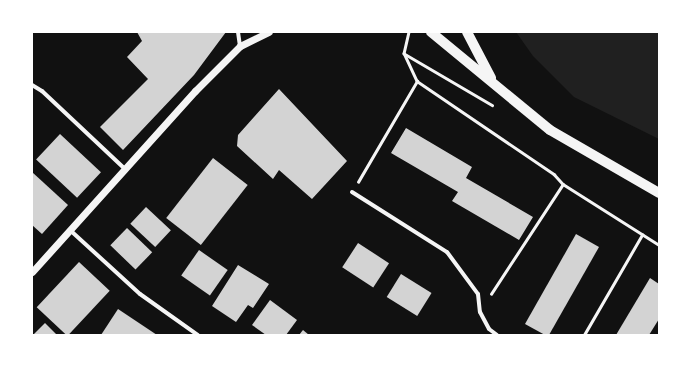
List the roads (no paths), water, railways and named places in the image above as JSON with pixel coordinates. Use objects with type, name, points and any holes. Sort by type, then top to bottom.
[{"type":"main road","points":[[431,32],[550,130],[659,193]]},
{"type":"main road","points":[[467,32],[493,83]]},
{"type":"street","points":[[238,32],[240,46]]},
{"type":"street","points":[[32,272],[71,231],[124,168],[195,91],[240,46],[269,32]]},
{"type":"street","points":[[32,85],[42,91],[124,168]]},
{"type":"street","points":[[352,192],[448,252],[478,294],[480,312],[489,329],[497,335]]},
{"type":"street","points":[[71,231],[140,294],[198,335]]}]
